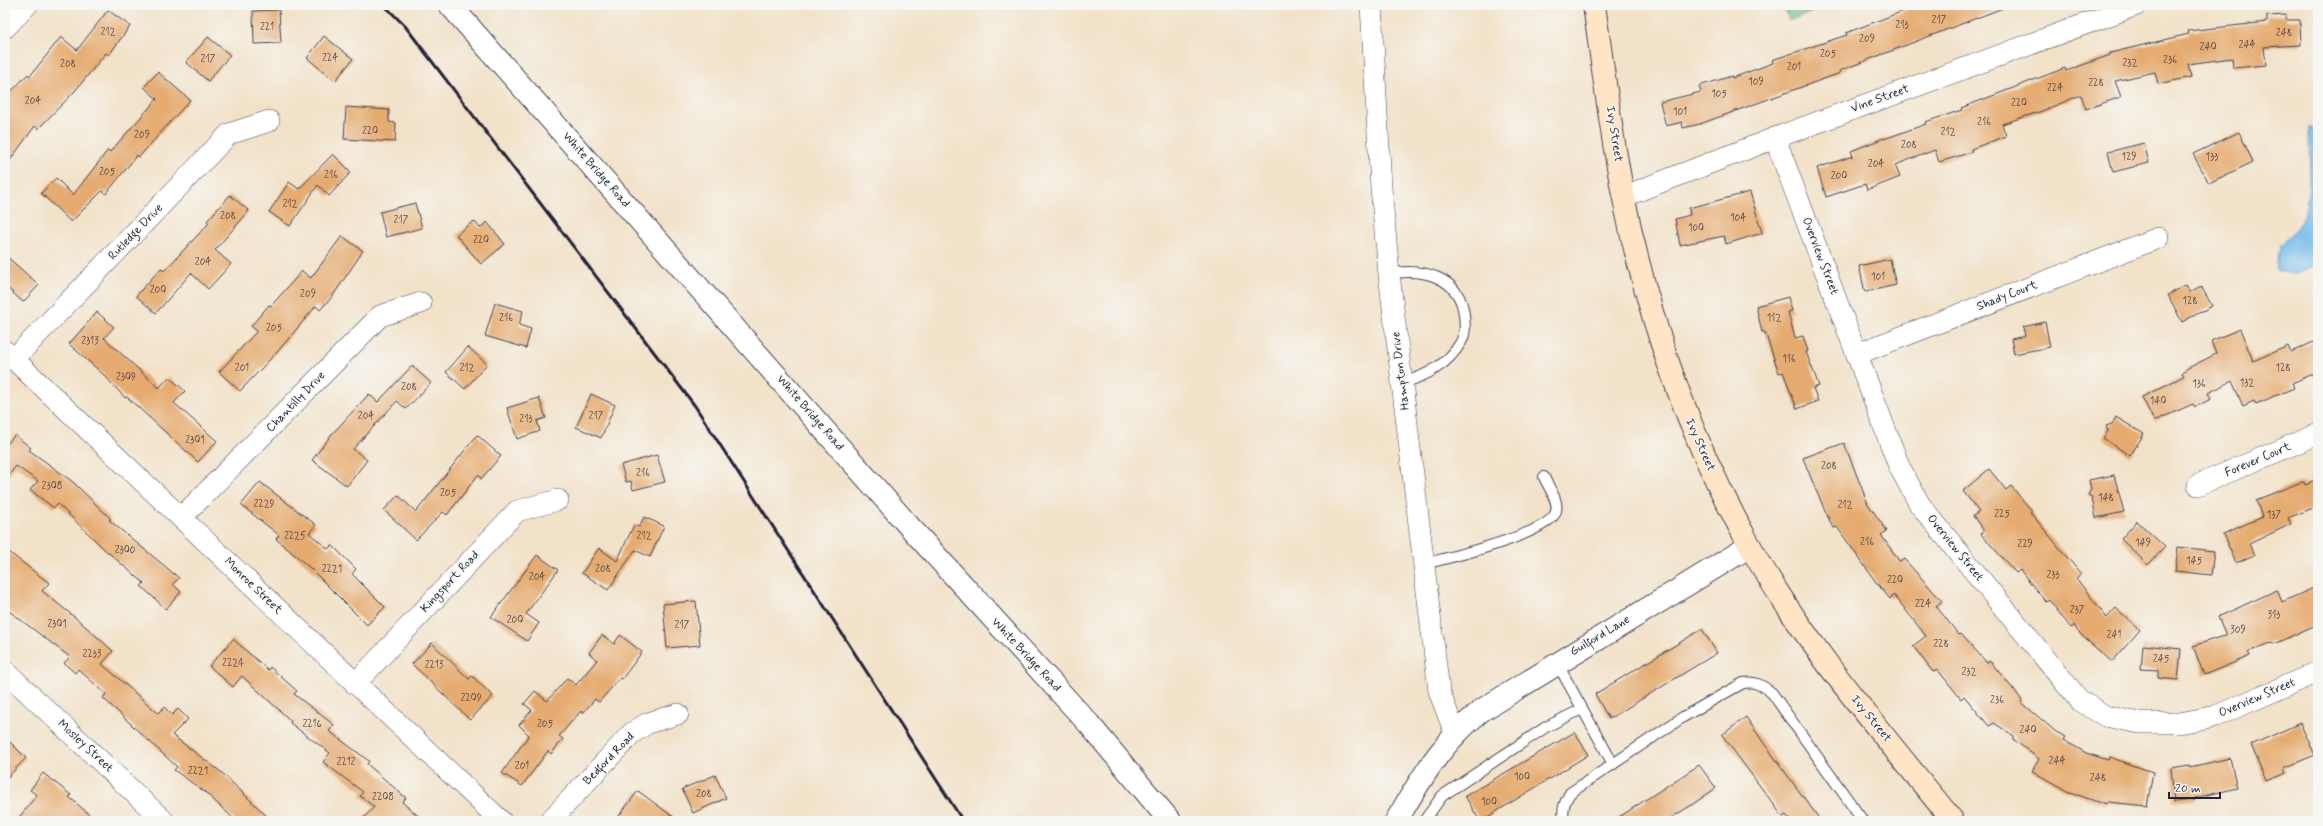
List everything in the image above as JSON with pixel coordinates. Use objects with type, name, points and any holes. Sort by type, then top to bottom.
[{"type":"main road","name":"Ivy Street","points":[[1594,5],[1614,143],[1638,263],[1672,377],[1717,482],[1750,546],[1829,668],[1953,821]]},
{"type":"street","points":[[5,28],[27,5]]},
{"type":"street","name":"White Bridge Road","points":[[450,5],[948,570],[1089,724],[1170,821]]},
{"type":"street","name":"Hampton Drive","points":[[1371,5],[1381,188],[1389,274],[1439,691],[1455,733]]},
{"type":"street","name":"Vine Street","points":[[1625,196],[1775,138],[2136,5]]},
{"type":"street","name":"Rutledge Drive","points":[[9,355],[229,134],[269,121]]},
{"type":"street","name":"Overview Street","points":[[1775,138],[1899,466],[1920,506],[2079,700],[2105,716],[2140,723],[2180,723],[2216,716],[2318,672]]},
{"type":"street","name":"Shady Court","points":[[1857,354],[2158,238]]},
{"type":"street","name":"Chantilly Drive","points":[[182,518],[380,316],[421,303]]},
{"type":"street","name":"Monroe Street","points":[[9,355],[501,821]]},
{"type":"street","name":"Forever Court","points":[[2198,485],[2318,434]]},
{"type":"street","name":"Kingsport Road","points":[[355,684],[517,511],[558,500]]},
{"type":"street","name":"Guilford Lane","points":[[1455,733],[1482,710],[1750,546]]},
{"type":"street","name":"Mosley Street","points":[[5,671],[164,821]]},
{"type":"street","name":"Bedford Road","points":[[550,821],[632,733],[648,723],[678,714]]},
{"type":"street","points":[[1396,821],[1435,757],[1455,733]]},
{"type":"lane","points":[[1389,274],[1404,271],[1421,272],[1437,276],[1446,282],[1457,294],[1464,314],[1464,336],[1451,356],[1437,369],[1420,378],[1402,383]]},
{"type":"lane","points":[[1424,564],[1508,541],[1532,531],[1552,518],[1556,513],[1557,504],[1544,477]]},
{"type":"lane","points":[[1557,663],[1613,764]]},
{"type":"lane","points":[[1564,821],[1564,802],[1570,793],[1684,717],[1742,683],[1752,682],[1761,684],[1772,693],[1863,821]]},
{"type":"lane","points":[[1424,821],[1442,796],[1546,727],[1582,708]]},
{"type":"green space","points":[[1784,5],[1830,5],[1789,21]]},
{"type":"water","points":[[2309,126],[2318,133],[2318,264],[2293,274],[2276,271],[2279,246],[2297,228],[2306,206],[2310,165]]},
{"type":"building","points":[[1919,5],[2008,6],[1839,71],[1840,73],[1700,124],[1683,128],[1682,122],[1666,126],[1660,102],[1701,92],[1699,86],[1732,76],[1732,78],[1773,63],[1772,60],[1847,35],[1846,33]]},
{"type":"building","points":[[108,10],[130,26],[109,55],[106,53],[75,91],[38,129],[35,126],[5,167],[5,98],[28,74],[30,76],[61,37],[77,50]]},
{"type":"building","points":[[279,10],[281,43],[254,44],[253,11]]},
{"type":"building","points":[[2286,15],[2286,20],[2300,20],[2301,45],[2264,47],[2266,65],[2233,68],[2232,58],[2188,64],[2191,77],[2158,84],[2155,72],[2115,81],[2121,97],[2086,109],[2081,95],[2042,111],[2002,124],[2006,136],[1971,149],[1972,152],[1939,162],[1935,150],[1895,165],[1900,177],[1867,190],[1865,184],[1826,197],[1817,168],[1853,156],[1851,151],[1926,124],[1925,122],[1962,110],[1961,108],[2065,68],[2066,71],[2110,55],[2110,53],[2189,34],[2188,31],[2267,22],[2267,16]]},
{"type":"building","points":[[324,36],[353,59],[335,81],[307,58]]},
{"type":"building","points":[[208,37],[230,55],[208,81],[186,62]]},
{"type":"building","points":[[158,72],[190,100],[139,157],[137,155],[106,194],[102,191],[71,222],[41,193],[56,178],[73,195],[108,150],[110,152],[157,99],[144,87]]},
{"type":"building","points":[[346,107],[389,110],[389,122],[396,123],[395,142],[344,139]]},
{"type":"building","points":[[2239,132],[2253,162],[2209,183],[2193,154]]},
{"type":"building","points":[[2144,143],[2149,163],[2113,172],[2108,152]]},
{"type":"building","points":[[333,154],[351,172],[329,196],[318,185],[290,226],[269,212],[289,182],[299,189]]},
{"type":"building","points":[[1750,192],[1762,233],[1726,244],[1724,236],[1680,245],[1675,219],[1690,215],[1689,208]]},
{"type":"building","points":[[230,195],[249,211],[215,250],[231,264],[208,289],[191,273],[156,313],[136,296],[161,268],[164,271],[209,223],[207,221]]},
{"type":"building","points":[[415,203],[422,228],[386,237],[380,212]]},
{"type":"building","points":[[474,221],[480,228],[487,222],[505,244],[481,264],[456,235]]},
{"type":"building","points":[[342,236],[363,251],[332,297],[320,310],[316,306],[279,350],[240,391],[219,372],[257,331],[251,326],[269,305],[271,306],[302,271],[311,278]]},
{"type":"building","points":[[5,255],[39,285],[23,302],[5,286]]},
{"type":"building","points":[[1890,259],[1896,285],[1865,292],[1859,266]]},
{"type":"building","points":[[2186,285],[2190,292],[2201,286],[2212,306],[2182,322],[2168,295]]},
{"type":"building","points":[[1788,297],[1792,311],[1788,312],[1795,338],[1803,336],[1808,351],[1806,352],[1819,386],[1813,388],[1818,401],[1797,409],[1783,372],[1779,373],[1765,332],[1762,332],[1756,306]]},
{"type":"building","points":[[495,303],[523,311],[519,325],[531,329],[526,348],[485,336]]},
{"type":"building","points":[[97,312],[114,327],[104,338],[159,388],[169,377],[185,391],[174,403],[217,441],[198,462],[127,397],[125,398],[105,376],[69,344]]},
{"type":"building","points":[[2045,322],[2050,347],[2014,354],[2011,339],[2025,336],[2023,327]]},
{"type":"building","points":[[2240,329],[2253,361],[2288,346],[2291,352],[2318,340],[2318,372],[2292,383],[2294,388],[2256,404],[2254,401],[2243,406],[2232,381],[2208,393],[2211,399],[2195,407],[2193,404],[2154,421],[2142,397],[2184,376],[2182,373],[2188,368],[2216,354],[2211,341]]},
{"type":"building","points":[[468,347],[487,364],[465,389],[446,372]]},
{"type":"building","points":[[412,366],[431,383],[406,409],[397,401],[353,449],[367,460],[347,486],[312,460],[332,434],[369,394],[378,402]]},
{"type":"building","points":[[591,394],[615,405],[601,438],[576,427]]},
{"type":"building","points":[[539,398],[546,418],[537,421],[540,431],[517,439],[507,408]]},
{"type":"building","points":[[2116,417],[2144,434],[2130,456],[2103,438],[2108,431],[2106,426],[2112,424]]},
{"type":"building","points":[[15,435],[31,448],[29,450],[73,482],[111,519],[109,520],[179,578],[173,584],[181,592],[166,609],[141,586],[144,583],[103,548],[58,504],[54,508],[30,490],[38,481],[16,466],[5,480],[5,446]]},
{"type":"building","points":[[477,435],[501,456],[481,479],[478,475],[447,515],[443,512],[416,540],[384,510],[398,495],[416,512]]},
{"type":"building","points":[[1844,443],[1868,504],[1887,531],[1881,535],[1900,562],[1904,559],[1942,601],[1936,606],[1959,635],[1961,634],[1987,663],[1990,661],[2022,700],[2021,702],[2056,732],[2066,737],[2064,740],[2086,753],[2108,760],[2109,757],[2153,772],[2147,806],[2107,802],[2106,805],[2067,791],[2032,771],[2039,759],[2014,740],[2014,736],[1994,723],[1989,726],[1964,696],[1961,699],[1937,669],[1933,672],[1913,646],[1926,636],[1894,595],[1890,599],[1876,582],[1837,527],[1833,528],[1803,458]]},
{"type":"building","points":[[657,455],[665,482],[633,490],[631,481],[626,482],[621,465]]},
{"type":"building","points":[[1989,469],[2006,490],[2011,486],[2032,511],[2030,512],[2081,574],[2076,578],[2107,618],[2116,608],[2140,630],[2112,662],[2081,635],[2075,625],[2071,628],[2049,600],[2046,602],[2020,570],[2016,573],[1981,534],[1984,531],[1973,516],[1979,512],[1963,491]]},
{"type":"building","points":[[2114,475],[2124,512],[2096,518],[2092,497],[2088,495],[2091,489],[2089,480]]},
{"type":"building","points":[[2315,481],[2318,489],[2318,506],[2288,518],[2291,524],[2249,544],[2254,555],[2236,563],[2223,534],[2262,517],[2256,500],[2299,483],[2304,482],[2305,485]]},
{"type":"building","points":[[260,482],[316,525],[309,533],[328,549],[332,545],[356,569],[352,574],[385,607],[367,625],[309,567],[276,539],[279,535],[241,505]]},
{"type":"building","points":[[644,517],[664,526],[650,557],[635,550],[608,590],[582,573],[599,548],[617,561],[634,525],[639,527]]},
{"type":"building","points":[[2137,521],[2165,547],[2148,565],[2121,539]]},
{"type":"building","points":[[2178,547],[2214,551],[2211,575],[2175,571]]},
{"type":"building","points":[[5,549],[49,583],[42,591],[77,619],[113,651],[102,664],[158,713],[164,707],[172,715],[178,709],[188,719],[172,735],[221,772],[272,821],[236,821],[205,792],[174,770],[177,767],[103,698],[106,694],[78,669],[75,673],[64,663],[70,657],[5,608]]},
{"type":"building","points":[[537,555],[558,570],[526,614],[539,623],[527,641],[491,617]]},
{"type":"building","points":[[2318,586],[2318,624],[2274,644],[2273,642],[2248,652],[2250,656],[2204,675],[2193,646],[2226,635],[2218,617],[2277,590],[2282,602]]},
{"type":"building","points":[[696,601],[700,645],[667,648],[663,604]]},
{"type":"building","points":[[1702,629],[1717,653],[1609,719],[1595,694]]},
{"type":"building","points":[[602,635],[614,644],[620,635],[642,652],[622,679],[620,678],[599,702],[595,699],[583,713],[581,711],[559,736],[563,739],[551,754],[548,751],[522,786],[502,773],[529,735],[519,725],[532,710],[524,704],[535,691],[547,701],[567,678],[576,685],[597,660],[589,653]]},
{"type":"building","points":[[233,639],[268,670],[270,667],[297,691],[294,694],[334,725],[329,731],[369,761],[367,764],[406,798],[402,802],[424,821],[361,821],[374,807],[360,796],[363,792],[323,762],[330,753],[290,723],[291,721],[242,676],[233,687],[209,666]]},
{"type":"building","points":[[432,643],[469,679],[472,676],[493,696],[470,720],[412,664]]},
{"type":"building","points":[[2143,645],[2181,649],[2178,680],[2158,678],[2158,670],[2141,669]]},
{"type":"building","points":[[1746,717],[1821,821],[1791,821],[1786,815],[1783,817],[1722,735]]},
{"type":"building","points":[[2300,723],[2315,755],[2284,768],[2286,773],[2266,781],[2251,745]]},
{"type":"building","points":[[1575,732],[1588,755],[1481,821],[1478,818],[1465,796]]},
{"type":"building","points":[[5,737],[26,758],[5,780]]},
{"type":"building","points":[[2230,758],[2237,788],[2195,798],[2195,800],[2174,802],[2171,768],[2190,765],[2190,767]]},
{"type":"building","points":[[1699,765],[1716,788],[1690,806],[1666,821],[1613,821]]},
{"type":"building","points":[[43,773],[71,795],[69,797],[97,821],[16,821],[37,795],[30,790]]},
{"type":"building","points":[[715,775],[726,798],[693,813],[682,789]]},
{"type":"building","points":[[638,791],[679,821],[615,821]]},
{"type":"railway","points":[[384,5],[405,26],[695,406],[963,821]]}]
